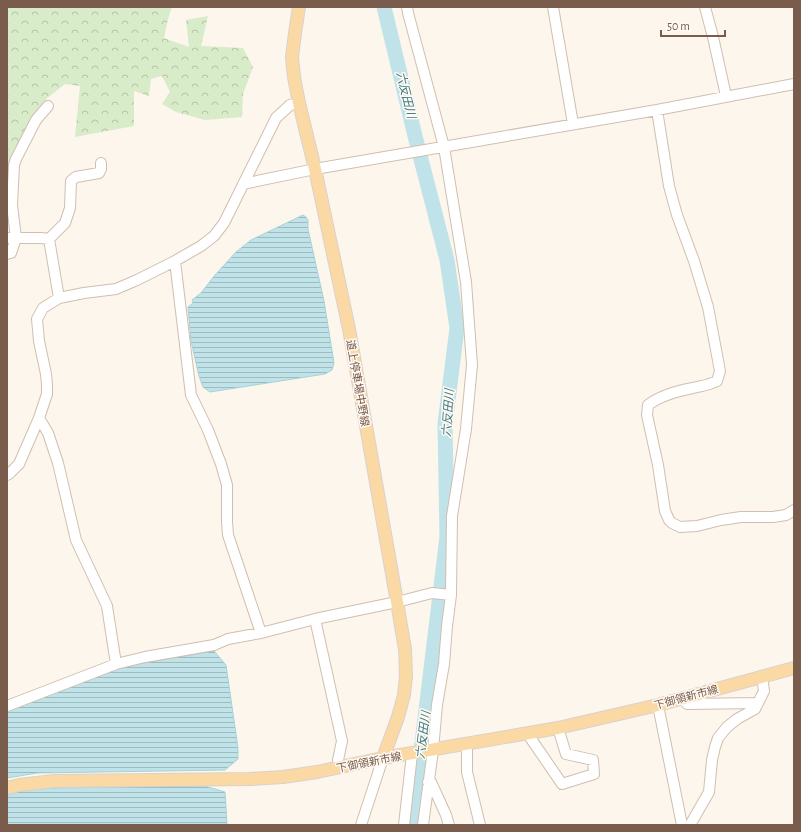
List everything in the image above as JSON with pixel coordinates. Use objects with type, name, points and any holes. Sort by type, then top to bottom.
[{"type":"main road","name":"道上停車場中野線","points":[[300,7],[292,57],[294,77],[349,329],[405,649],[406,676],[404,695],[398,717],[383,758]]},
{"type":"main road","name":"下御領新市線","points":[[7,788],[54,781],[250,779],[317,772],[383,758],[431,751],[558,728],[658,705],[794,668]]},
{"type":"street","points":[[407,7],[441,148],[466,282],[472,365],[466,429],[452,516],[451,595],[444,664],[437,705],[422,825]]},
{"type":"street","points":[[553,7],[573,124]]},
{"type":"street","points":[[705,7],[726,96]]},
{"type":"street","points":[[243,184],[314,169],[657,110],[794,84]]},
{"type":"street","points":[[7,475],[19,464],[39,418],[47,394],[46,374],[39,341],[37,319],[42,308],[59,298],[116,289],[175,261],[201,246],[214,236],[224,223],[276,118],[290,105],[299,103]]},
{"type":"street","points":[[7,254],[11,253],[14,165],[36,120],[48,106]]},
{"type":"street","points":[[657,110],[669,186],[677,215],[694,261],[708,307],[720,371],[717,381],[711,384],[675,392],[655,399],[648,405],[647,415],[669,520],[680,527],[697,526],[741,517],[773,517],[786,515],[794,510]]},
{"type":"street","points":[[49,239],[65,223],[70,208],[71,181],[76,177],[100,173],[101,162]]},
{"type":"street","points":[[12,238],[49,239]]},
{"type":"street","points":[[49,239],[59,298]]},
{"type":"street","points":[[175,261],[191,396],[208,430],[221,464],[227,485],[228,535],[261,633]]},
{"type":"street","points":[[39,418],[48,433],[58,463],[76,540],[107,606],[116,664]]},
{"type":"street","points":[[7,706],[116,664],[214,645],[228,639],[397,602],[432,592],[451,595]]},
{"type":"street","points":[[315,619],[342,741],[338,760],[339,768]]},
{"type":"street","points":[[690,825],[709,792],[712,760],[718,738],[727,727],[737,719],[755,709],[764,691],[762,676]]},
{"type":"street","points":[[682,698],[687,704],[758,703]]},
{"type":"street","points":[[658,705],[682,825]]},
{"type":"street","points":[[527,734],[562,784],[594,774],[593,760],[566,754],[558,728]]},
{"type":"street","points":[[467,744],[468,772],[480,825]]},
{"type":"street","points":[[404,825],[414,753]]},
{"type":"street","points":[[361,825],[383,758]]},
{"type":"street","points":[[428,782],[431,782],[449,825]]},
{"type":"green space","points":[[7,7],[172,7],[164,38],[189,47],[186,20],[208,16],[201,46],[243,48],[253,67],[243,94],[242,117],[205,120],[176,112],[162,104],[170,92],[162,76],[151,79],[149,96],[134,91],[134,126],[75,137],[80,86],[65,84],[46,99],[48,106],[13,155],[7,190]]},
{"type":"water","points":[[303,215],[308,220],[308,229],[324,301],[334,363],[332,370],[325,374],[210,392],[203,387],[199,376],[191,341],[188,307],[193,303],[192,300],[201,293],[236,252],[251,240]]},
{"type":"water","points":[[214,651],[226,665],[238,748],[238,759],[225,770],[37,773],[7,778],[7,710],[120,667]]},
{"type":"water","points":[[205,786],[225,792],[227,825],[7,825],[7,795],[24,790],[55,788]]},
{"type":"waterway","name":"六反田川","points":[[384,7],[447,260],[457,328],[445,424],[447,537],[412,825]]}]
